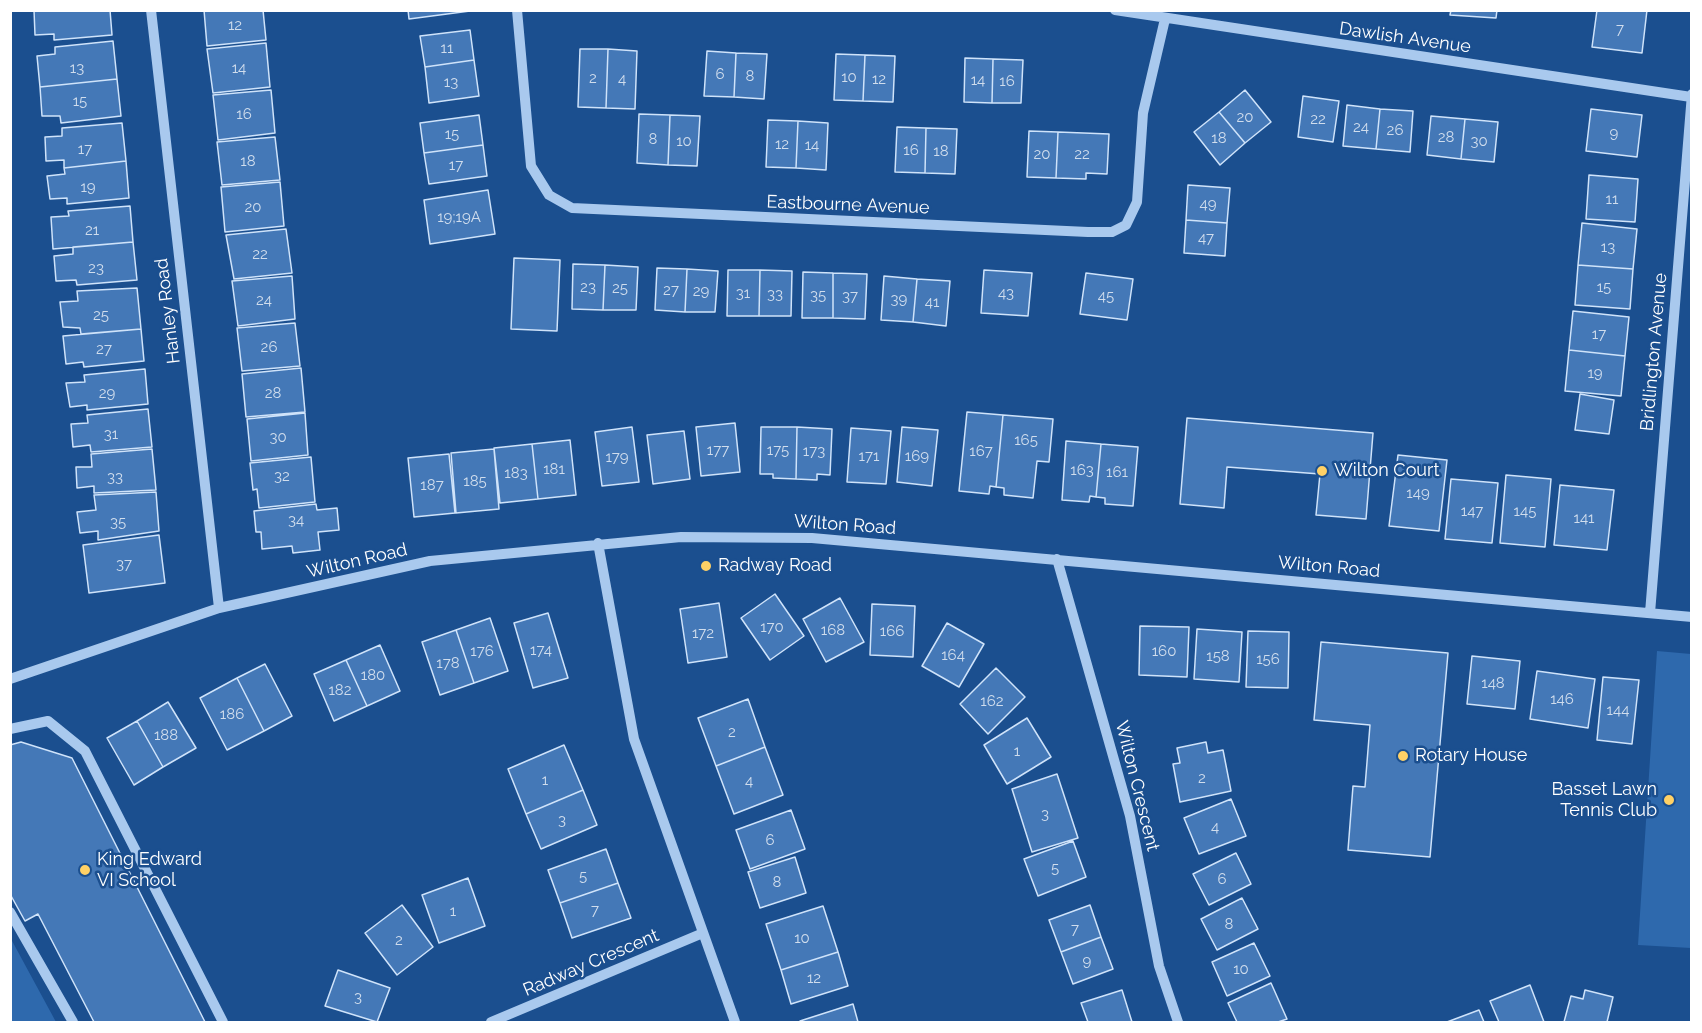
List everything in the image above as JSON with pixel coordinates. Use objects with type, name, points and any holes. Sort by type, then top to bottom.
[{"type":"street","name":"Hanley Road","points":[[151,10],[219,608]]},
{"type":"street","name":"Eastbourne Avenue","points":[[517,10],[531,166],[549,195],[573,208],[1088,232],[1112,232],[1126,225],[1137,202],[1143,114],[1165,19]]},
{"type":"street","name":"Dawlish Avenue","points":[[1115,10],[1691,95]]},
{"type":"street","name":"Bridlington Avenue","points":[[1650,613],[1691,95]]},
{"type":"street","name":"Wilton Road","points":[[10,679],[219,608],[430,561],[598,543],[681,537],[812,538],[1692,617]]},
{"type":"street","points":[[598,543],[634,739],[735,1023]]},
{"type":"street","name":"Wilton Crescent","points":[[1057,559],[1130,816],[1159,966],[1178,1023]]},
{"type":"street","points":[[10,729],[48,721],[85,751],[223,1023]]},
{"type":"street","points":[[10,912],[73,1023]]},
{"type":"street","name":"Radway Crescent","points":[[491,1023],[703,933]]},
{"type":"shaded area","name":"Basset Lawn Tennis Club","points":[[1657,651],[1691,654],[1691,948],[1638,945]]},
{"type":"shaded area","points":[[11,939],[56,1022],[11,1022]]},
{"type":"building","points":[[34,10],[110,10],[112,35],[54,40],[54,34],[35,35]]},
{"type":"building","points":[[204,10],[263,10],[266,40],[207,46]]},
{"type":"building","points":[[408,10],[470,10],[470,11],[409,19]]},
{"type":"building","points":[[1451,10],[1497,10],[1496,18],[1450,15]]},
{"type":"building","points":[[1597,10],[1647,10],[1642,53],[1592,47]]},
{"type":"building","points":[[470,30],[474,60],[425,67],[420,36]]},
{"type":"building","points":[[113,41],[117,79],[40,87],[37,56],[55,54],[55,47]]},
{"type":"building","points":[[266,43],[270,87],[213,93],[207,49]]},
{"type":"building","points":[[580,49],[608,49],[606,108],[578,107]]},
{"type":"building","points":[[608,49],[637,51],[635,109],[606,108]]},
{"type":"building","points":[[707,51],[736,53],[734,97],[704,96]]},
{"type":"building","points":[[736,53],[767,54],[764,99],[734,97]]},
{"type":"building","points":[[836,54],[865,55],[863,101],[834,100]]},
{"type":"building","points":[[865,55],[895,56],[893,102],[863,101]]},
{"type":"building","points":[[965,58],[993,59],[992,103],[964,102]]},
{"type":"building","points":[[993,59],[1023,60],[1021,103],[992,103]]},
{"type":"building","points":[[474,60],[479,96],[429,103],[425,67]]},
{"type":"building","points":[[117,79],[121,116],[61,123],[60,116],[42,116],[40,87]]},
{"type":"building","points":[[271,90],[275,133],[218,140],[213,95]]},
{"type":"building","points":[[1245,90],[1271,122],[1245,143],[1219,112]]},
{"type":"building","points":[[1303,96],[1339,101],[1333,142],[1298,137]]},
{"type":"building","points":[[1347,105],[1380,109],[1376,149],[1343,146]]},
{"type":"building","points":[[1380,109],[1413,111],[1410,152],[1376,149]]},
{"type":"building","points":[[1591,109],[1642,115],[1637,157],[1586,151]]},
{"type":"building","points":[[1219,112],[1245,143],[1220,165],[1194,132]]},
{"type":"building","points":[[639,114],[670,115],[668,165],[637,163]]},
{"type":"building","points":[[479,115],[483,145],[424,153],[420,123]]},
{"type":"building","points":[[670,115],[700,116],[697,166],[668,165]]},
{"type":"building","points":[[1431,116],[1465,119],[1461,159],[1427,155]]},
{"type":"building","points":[[1465,119],[1498,122],[1494,162],[1461,159]]},
{"type":"building","points":[[768,120],[798,121],[796,168],[766,167]]},
{"type":"building","points":[[798,121],[828,123],[826,170],[796,168]]},
{"type":"building","points":[[122,123],[126,161],[64,168],[64,160],[46,161],[45,137],[62,136],[62,128]]},
{"type":"building","points":[[897,127],[926,128],[925,173],[895,172]]},
{"type":"building","points":[[926,128],[957,129],[955,174],[925,173]]},
{"type":"building","points":[[1029,131],[1058,132],[1056,178],[1027,177]]},
{"type":"building","points":[[1058,132],[1109,134],[1107,174],[1086,173],[1086,179],[1056,178]]},
{"type":"building","points":[[275,137],[280,180],[222,185],[217,142]]},
{"type":"building","points":[[483,145],[487,176],[429,184],[424,153]]},
{"type":"building","points":[[126,161],[129,198],[67,204],[67,198],[50,199],[47,176],[65,174],[64,168]]},
{"type":"building","points":[[1589,175],[1638,179],[1635,222],[1586,219]]},
{"type":"building","points":[[280,182],[284,226],[225,232],[221,187]]},
{"type":"building","points":[[1188,185],[1230,188],[1227,223],[1186,220]]},
{"type":"building","points":[[488,190],[495,234],[430,244],[424,200]]},
{"type":"building","points":[[130,206],[133,242],[53,249],[51,217],[69,216],[68,211]]},
{"type":"building","points":[[1186,220],[1227,223],[1225,256],[1184,253]]},
{"type":"building","points":[[1582,223],[1637,229],[1633,269],[1578,265]]},
{"type":"building","points":[[286,229],[292,273],[234,279],[226,235]]},
{"type":"building","points":[[133,242],[137,280],[77,285],[76,280],[56,281],[54,256],[73,254],[73,247]]},
{"type":"building","points":[[514,258],[560,260],[557,331],[511,329]]},
{"type":"building","points":[[573,264],[605,265],[603,310],[572,309]]},
{"type":"building","points":[[605,265],[638,267],[636,310],[603,310]]},
{"type":"building","points":[[1578,265],[1633,269],[1630,309],[1575,305]]},
{"type":"building","points":[[657,268],[687,269],[685,312],[655,310]]},
{"type":"building","points":[[687,269],[718,271],[715,312],[685,312]]},
{"type":"building","points":[[728,270],[760,270],[759,316],[727,316]]},
{"type":"building","points":[[760,270],[792,271],[791,316],[759,316]]},
{"type":"building","points":[[984,270],[1032,273],[1028,316],[981,313]]},
{"type":"building","points":[[803,272],[833,273],[833,318],[802,318]]},
{"type":"building","points":[[833,273],[867,274],[865,319],[833,318]]},
{"type":"building","points":[[1086,273],[1133,279],[1127,320],[1080,314]]},
{"type":"building","points":[[292,276],[295,319],[238,326],[232,281]]},
{"type":"building","points":[[884,276],[917,279],[913,322],[881,320]]},
{"type":"building","points":[[917,279],[950,281],[946,326],[913,322]]},
{"type":"building","points":[[137,288],[141,329],[81,334],[80,328],[63,327],[60,302],[78,301],[77,291]]},
{"type":"building","points":[[1573,311],[1629,317],[1625,356],[1569,350]]},
{"type":"building","points":[[295,323],[300,366],[242,371],[237,328]]},
{"type":"building","points":[[141,329],[144,361],[84,367],[83,362],[66,364],[63,336]]},
{"type":"building","points":[[1569,350],[1625,356],[1621,396],[1565,391]]},
{"type":"building","points":[[301,368],[305,412],[246,417],[242,374]]},
{"type":"building","points":[[145,369],[148,404],[87,410],[87,405],[70,407],[66,383],[85,382],[84,375]]},
{"type":"building","points":[[1580,394],[1614,400],[1609,434],[1575,430]]},
{"type":"building","points":[[148,409],[152,447],[91,452],[90,445],[73,447],[71,424],[88,423],[87,415]]},
{"type":"building","points":[[967,412],[1003,415],[996,487],[990,486],[989,494],[959,491]]},
{"type":"building","points":[[305,413],[308,455],[251,461],[247,419]]},
{"type":"building","points":[[1003,415],[1053,419],[1049,462],[1037,461],[1033,498],[1004,495],[1004,488],[996,487]]},
{"type":"building","name":"Wilton Court","points":[[1187,418],[1373,433],[1366,519],[1316,515],[1320,474],[1227,467],[1224,508],[1180,504]]},
{"type":"building","points":[[735,423],[740,472],[701,476],[696,427]]},
{"type":"building","points":[[632,427],[639,482],[602,486],[595,432]]},
{"type":"building","points":[[761,427],[797,427],[796,479],[773,478],[773,474],[760,474]]},
{"type":"building","points":[[797,427],[832,429],[830,475],[817,474],[817,480],[796,479]]},
{"type":"building","points":[[902,427],[938,430],[932,486],[897,482]]},
{"type":"building","points":[[851,428],[891,431],[886,484],[847,482]]},
{"type":"building","points":[[684,431],[690,479],[653,484],[647,435]]},
{"type":"building","points":[[570,440],[576,495],[538,499],[532,444]]},
{"type":"building","points":[[1066,441],[1101,444],[1096,497],[1090,496],[1089,502],[1062,500]]},
{"type":"building","points":[[532,444],[538,499],[500,503],[494,448]]},
{"type":"building","points":[[1101,444],[1138,447],[1133,506],[1105,504],[1105,498],[1096,497]]},
{"type":"building","points":[[152,449],[156,490],[94,493],[94,486],[77,488],[76,467],[92,467],[91,454]]},
{"type":"building","points":[[494,449],[499,509],[456,513],[451,453]]},
{"type":"building","points":[[449,454],[455,513],[414,517],[408,458]]},
{"type":"building","points":[[1398,455],[1447,460],[1439,531],[1389,526]]},
{"type":"building","points":[[311,457],[315,502],[259,508],[257,489],[253,490],[250,463]]},
{"type":"building","points":[[1506,475],[1551,479],[1545,547],[1500,543]]},
{"type":"building","points":[[1451,479],[1498,483],[1492,543],[1445,539]]},
{"type":"building","points":[[1560,485],[1614,490],[1607,550],[1554,545]]},
{"type":"building","points":[[156,492],[159,531],[98,540],[98,531],[80,533],[77,512],[96,510],[94,495]]},
{"type":"building","points":[[316,504],[317,510],[337,508],[339,530],[318,532],[320,550],[293,553],[292,546],[262,549],[261,532],[256,532],[254,511]]},
{"type":"building","points":[[159,535],[165,583],[89,593],[83,545]]},
{"type":"building","points":[[775,594],[804,636],[770,660],[741,618]]},
{"type":"building","points":[[840,598],[864,642],[826,662],[803,619]]},
{"type":"building","points":[[719,603],[727,657],[688,663],[680,609]]},
{"type":"building","points":[[872,604],[915,606],[913,657],[870,655]]},
{"type":"building","points":[[548,613],[568,678],[533,688],[514,623]]},
{"type":"building","points":[[490,618],[508,671],[474,683],[456,630]]},
{"type":"building","points":[[947,623],[984,644],[959,687],[922,666]]},
{"type":"building","points":[[1140,626],[1189,627],[1187,677],[1139,675]]},
{"type":"building","points":[[1197,629],[1242,632],[1239,682],[1194,679]]},
{"type":"building","points":[[456,630],[474,683],[440,695],[422,642]]},
{"type":"building","points":[[1248,631],[1289,632],[1288,688],[1246,687]]},
{"type":"building","name":"Rotary House","points":[[1321,642],[1448,653],[1430,857],[1348,850],[1353,786],[1365,787],[1370,725],[1314,720]]},
{"type":"building","points":[[380,645],[400,691],[367,706],[346,660]]},
{"type":"building","points":[[1472,656],[1520,661],[1515,709],[1467,704]]},
{"type":"building","points":[[346,660],[367,706],[334,721],[314,674]]},
{"type":"building","points":[[265,664],[292,716],[264,731],[237,678]]},
{"type":"building","points":[[996,668],[1025,697],[988,734],[960,704]]},
{"type":"building","points":[[1537,671],[1595,679],[1588,728],[1530,719]]},
{"type":"building","points":[[1603,677],[1639,680],[1632,744],[1597,740]]},
{"type":"building","points":[[237,678],[264,731],[227,750],[200,698]]},
{"type":"building","points":[[748,699],[765,747],[716,766],[698,718]]},
{"type":"building","points":[[168,702],[196,748],[163,767],[137,721]]},
{"type":"building","points":[[1027,718],[1051,757],[1007,784],[984,745]]},
{"type":"building","points":[[137,721],[163,767],[134,785],[107,738]]},
{"type":"building","name":"King Edward VI School","points":[[21,742],[72,758],[205,1022],[94,1022],[38,914],[25,921],[10,894],[10,745]]},
{"type":"building","points":[[1206,742],[1208,753],[1223,750],[1231,791],[1180,802],[1173,764],[1180,763],[1177,748]]},
{"type":"building","points":[[564,745],[583,790],[526,814],[508,769]]},
{"type":"building","points":[[765,747],[783,795],[734,814],[716,766]]},
{"type":"building","points":[[1057,774],[1078,838],[1032,852],[1012,789]]},
{"type":"building","points":[[583,790],[597,825],[541,849],[526,814]]},
{"type":"building","points":[[1231,799],[1246,836],[1199,854],[1184,818]]},
{"type":"building","points":[[791,810],[805,849],[750,869],[736,830]]},
{"type":"building","points":[[1073,841],[1086,877],[1038,896],[1024,859]]},
{"type":"building","points":[[606,849],[618,883],[560,903],[548,870]]},
{"type":"building","points":[[1236,853],[1251,884],[1209,905],[1193,874]]},
{"type":"building","points":[[795,857],[806,893],[760,908],[748,872]]},
{"type":"building","points":[[468,878],[485,926],[439,943],[422,895]]},
{"type":"building","points":[[618,883],[631,918],[572,938],[560,903]]},
{"type":"building","points":[[1242,898],[1258,929],[1217,950],[1201,919]]},
{"type":"building","points":[[402,905],[433,947],[397,975],[365,933]]},
{"type":"building","points":[[1090,905],[1101,937],[1061,952],[1049,920]]},
{"type":"building","points":[[823,906],[838,952],[781,970],[766,924]]},
{"type":"building","points":[[1101,937],[1113,969],[1073,984],[1061,952]]},
{"type":"building","points":[[1254,943],[1270,976],[1227,996],[1212,962]]},
{"type":"building","points":[[838,952],[848,986],[791,1004],[781,970]]},
{"type":"building","points":[[338,970],[390,988],[377,1022],[325,1006]]},
{"type":"building","points":[[1271,983],[1287,1019],[1278,1022],[1237,1022],[1228,1003]]},
{"type":"building","points":[[1530,985],[1544,1022],[1499,1022],[1490,1001]]},
{"type":"building","points":[[1122,990],[1132,1022],[1088,1022],[1081,1003]]},
{"type":"building","points":[[1585,990],[1613,997],[1607,1022],[1564,1022],[1571,996],[1583,999]]},
{"type":"building","points":[[853,1004],[858,1022],[800,1021]]},
{"type":"building","points":[[1479,1010],[1484,1022],[1447,1022]]},
{"type":"place","name":"Wilton Court","points":[[1322,471]]},
{"type":"place","name":"Radway Road","points":[[706,566]]},
{"type":"place","name":"Rotary House","points":[[1403,756]]},
{"type":"place","name":"Basset Lawn Tennis Club","points":[[1669,800]]},
{"type":"place","name":"King Edward VI School","points":[[85,870]]}]
